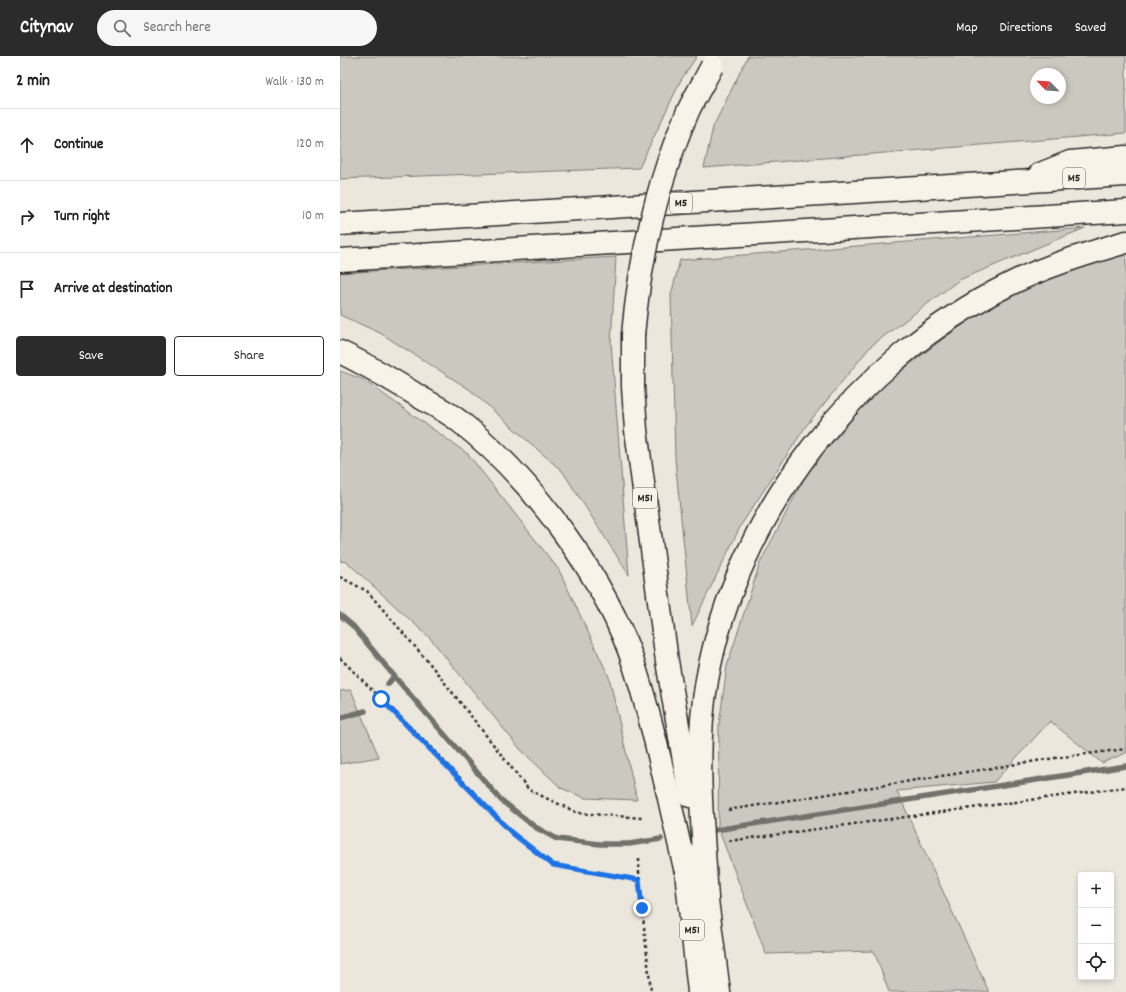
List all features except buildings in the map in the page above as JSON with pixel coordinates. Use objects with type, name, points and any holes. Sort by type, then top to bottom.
[{"type":"highway","name":"M51","points":[[716,61],[689,109],[657,198],[646,239],[637,294],[633,335],[633,387],[636,430],[667,661],[707,899],[719,992]]},
{"type":"highway","points":[[1022,181],[1070,162],[1126,157]]},
{"type":"highway","name":"M5","points":[[340,224],[1126,175]]},
{"type":"highway","points":[[340,260],[1126,211]]},
{"type":"highway","points":[[707,899],[700,775],[702,729],[707,682],[715,641],[740,569],[774,502],[793,473],[835,421],[904,353],[971,305],[1009,284],[1045,269],[1126,242]]},
{"type":"highway","points":[[340,352],[380,373],[459,420],[504,462],[541,504],[581,556],[614,614],[635,667],[685,868]]},
{"type":"highway","name":"M51","points":[[667,661],[685,868],[699,992]]},
{"type":"path","points":[[340,577],[367,590],[430,664],[529,790],[578,813],[642,818]]},
{"type":"path","points":[[340,658],[433,750],[512,833],[553,865],[639,880]]},
{"type":"path","points":[[728,810],[1047,759],[1126,748]]},
{"type":"path","points":[[729,841],[1126,787]]},
{"type":"path","points":[[639,856],[639,880],[651,992]]},
{"type":"shaded area","points":[[340,56],[697,56],[681,80],[639,168],[340,179]]},
{"type":"shaded area","points":[[748,56],[1126,56],[1126,133],[704,168],[713,127]]},
{"type":"shaded area","points":[[1085,228],[959,280],[871,346],[806,426],[741,525],[692,626],[675,459],[671,295],[680,260]]},
{"type":"shaded area","points":[[1126,254],[1126,753],[1102,763],[1050,721],[994,782],[897,791],[989,992],[889,992],[874,951],[766,954],[718,828],[719,725],[727,666],[760,563],[808,471],[877,390],[944,338],[1013,290],[1109,256]]},
{"type":"shaded area","points":[[616,257],[611,342],[629,575],[563,472],[469,389],[380,333],[340,315],[340,273]]},
{"type":"shaded area","points":[[340,371],[362,379],[468,454],[559,570],[609,677],[637,800],[585,798],[561,788],[520,749],[430,638],[347,562],[340,561]]},
{"type":"shaded area","points":[[351,690],[379,757],[340,764],[340,691]]},
{"type":"waterway","points":[[340,615],[353,626],[501,800],[535,827],[557,839],[600,844],[629,844],[661,839]]},
{"type":"waterway","points":[[388,684],[394,676]]},
{"type":"waterway","points":[[340,718],[365,711]]},
{"type":"waterway","points":[[715,830],[1126,766]]},
{"type":"route","points":[[381,699],[433,750],[512,833],[553,865],[639,880],[642,908]]}]
